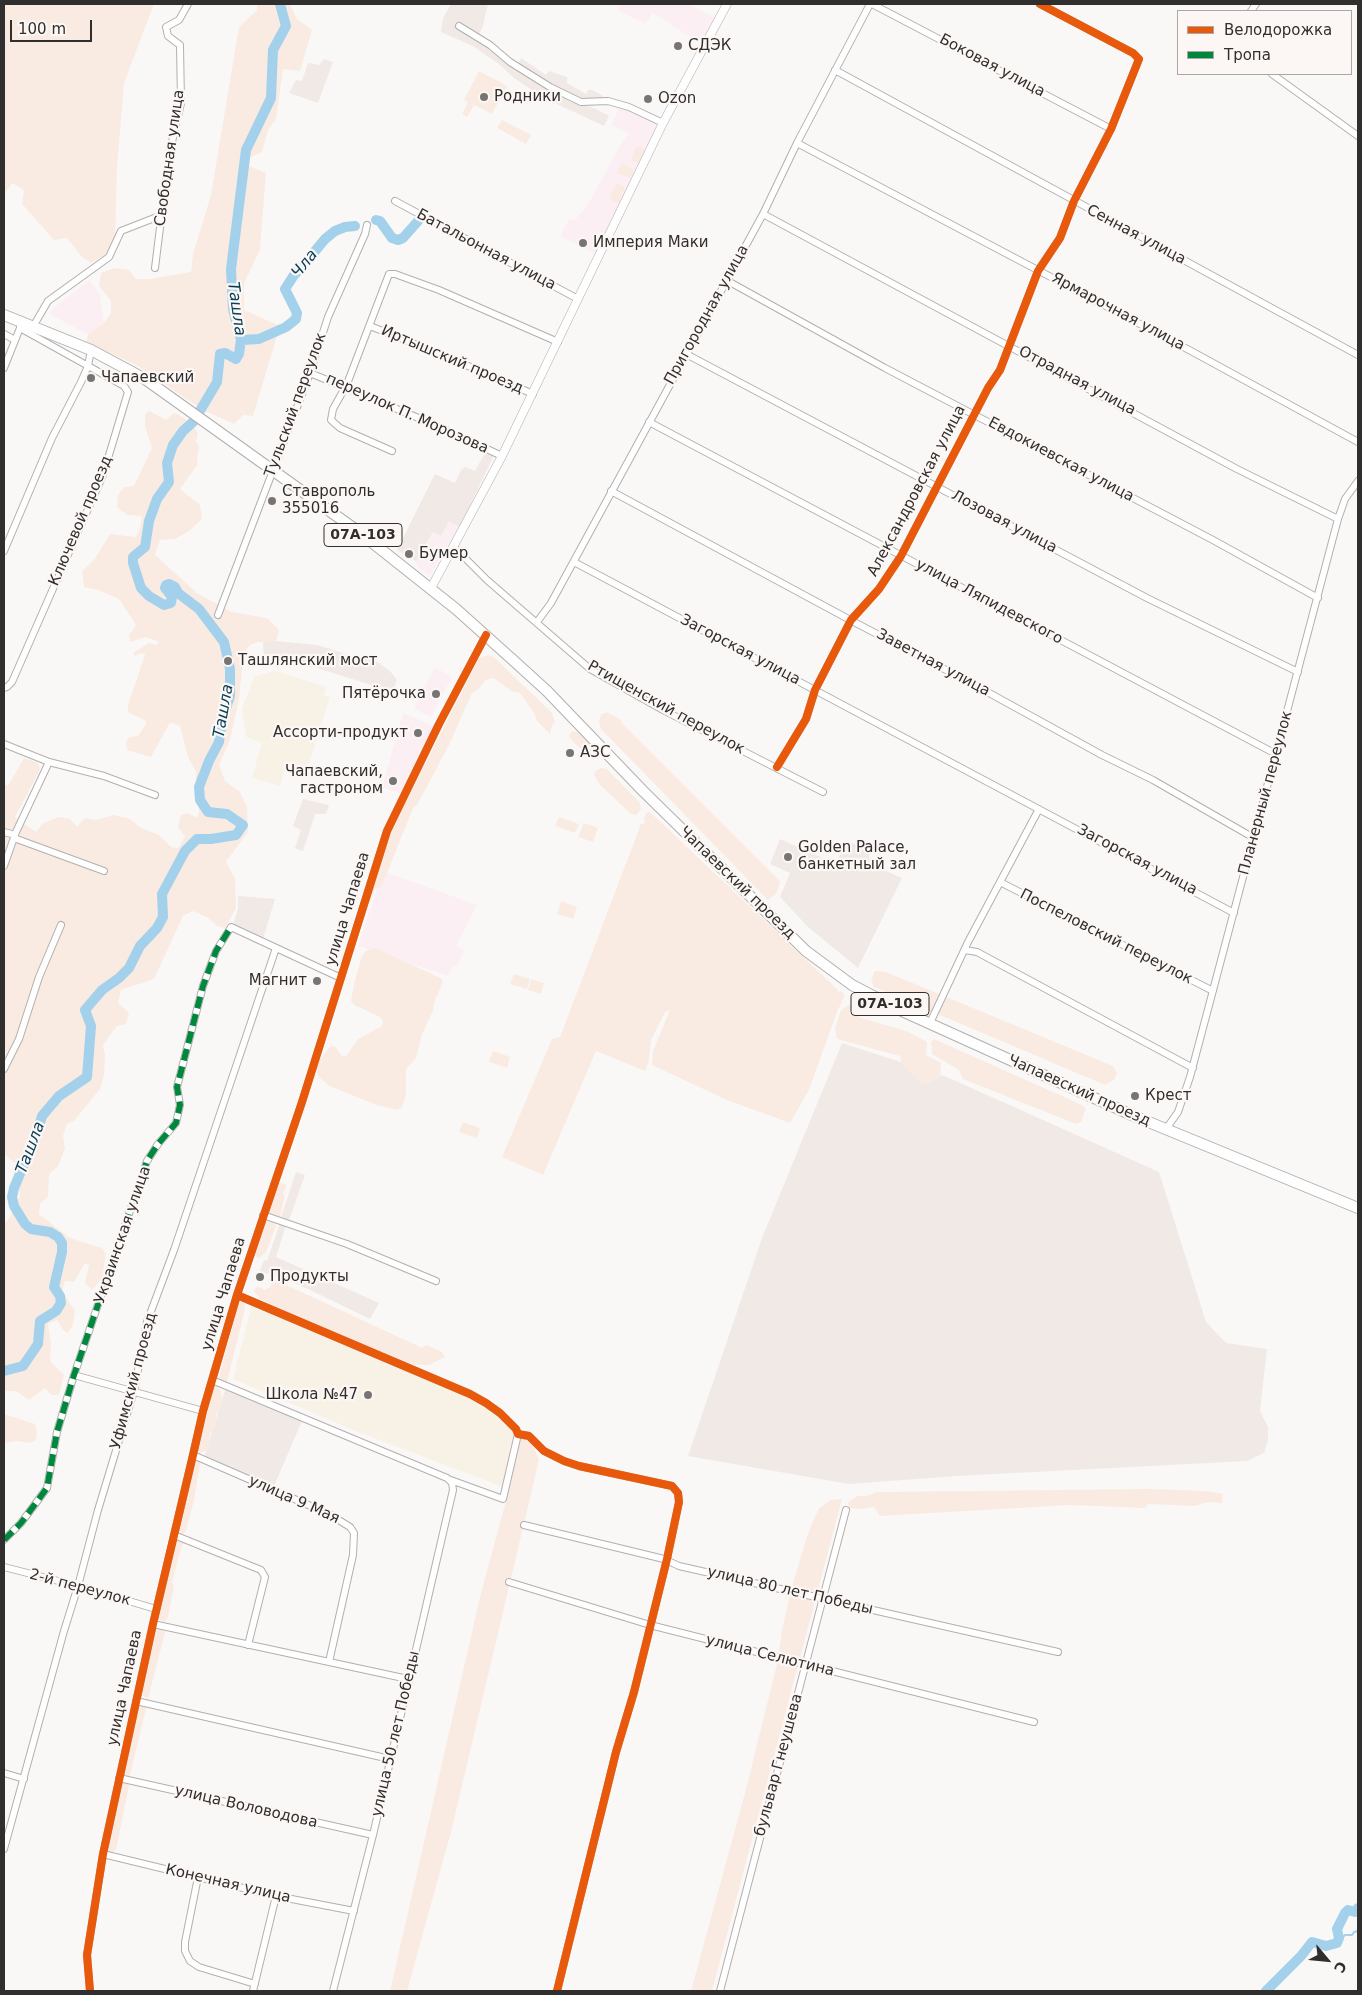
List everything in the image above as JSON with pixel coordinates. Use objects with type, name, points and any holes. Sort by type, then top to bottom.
[{"type":"main road","name":"07А-103","points":[[4,314],[20,324],[34,325],[90,350]]},
{"type":"main road","name":"Чапаевский проезд","points":[[90,350],[145,379],[190,410],[359,532],[431,588],[547,691],[643,792],[806,951],[852,984],[930,1023],[1166,1129],[1358,1208]]},
{"type":"street","name":"Свободная улица","points":[[155,268],[169,155],[181,103],[180,45],[168,36],[166,27],[179,20],[188,4]]},
{"type":"street","points":[[431,588],[502,456],[663,123],[727,4]]},
{"type":"street","name":"Пригородная улица","points":[[537,622],[551,603],[574,562],[763,214],[797,143],[871,4]]},
{"type":"street","name":"Боковая улица","points":[[871,4],[1111,129]]},
{"type":"street","name":"Александровская улица","points":[[778,768],[806,719],[815,690],[851,620],[879,590],[901,556],[974,414],[1000,370],[1038,271],[1060,238],[1074,201],[1111,129],[1139,59],[1133,53],[1045,5]]},
{"type":"street","points":[[459,26],[490,45],[510,62],[550,87],[581,102],[608,101],[629,107],[663,123]]},
{"type":"street","name":"Сенная улица","points":[[835,70],[1358,355]]},
{"type":"street","points":[[1273,75],[1358,136]]},
{"type":"street","name":"Ярмарочная улица","points":[[797,143],[1182,346],[1358,442]]},
{"type":"street","name":"Батальонная улица","points":[[395,201],[578,299]]},
{"type":"street","name":"Отрадная улица","points":[[763,214],[1237,469],[1338,519]]},
{"type":"street","points":[[34,325],[48,301],[109,257],[121,231],[162,215]]},
{"type":"street","name":"Тульский переулок","points":[[218,615],[310,373],[328,317],[365,234],[367,224]]},
{"type":"street","points":[[392,451],[334,424],[331,420],[333,409],[345,387],[389,274],[395,274],[439,290],[558,342]]},
{"type":"street","name":"Евдокиевская улица","points":[[726,280],[885,368],[1213,540],[1318,598]]},
{"type":"street","points":[[4,368],[20,324]]},
{"type":"street","name":"Ключевой проезд","points":[[4,688],[12,682],[103,475],[128,397],[128,392],[124,386],[20,324]]},
{"type":"street","name":"Иртышский проезд","points":[[370,326],[533,394]]},
{"type":"street","points":[[4,334],[15,340]]},
{"type":"street","points":[[4,551],[52,438],[88,366],[90,350]]},
{"type":"street","name":"Лозовая улица","points":[[686,354],[1147,598],[1298,672]]},
{"type":"street","name":"переулок П. Морозова","points":[[310,373],[502,456]]},
{"type":"street","name":"улица Ляпидевского","points":[[649,422],[1276,754]]},
{"type":"street","name":"Планерный переулок","points":[[1166,1129],[1178,1112],[1193,1068],[1338,519],[1345,499],[1358,480]]},
{"type":"street","name":"Заветная улица","points":[[611,491],[1102,755],[1153,780],[1254,838]]},
{"type":"street","name":"Ртищенский переулок","points":[[454,547],[487,580],[590,669],[663,710],[823,792]]},
{"type":"street","name":"Загорская улица","points":[[574,562],[1234,913]]},
{"type":"street","name":"улица Чапаева","points":[[90,1991],[87,1955],[103,1854],[156,1609],[212,1380],[237,1295],[342,978],[387,831],[439,724],[486,635]]},
{"type":"street","points":[[4,744],[49,762],[104,776],[155,796]]},
{"type":"street","points":[[4,866],[14,836],[49,762]]},
{"type":"street","points":[[930,1023],[965,950],[1039,809]]},
{"type":"street","points":[[4,832],[104,871]]},
{"type":"street","name":"Поспеловский переулок","points":[[1000,882],[1213,992]]},
{"type":"street","points":[[4,1069],[18,1039],[39,977],[62,926]]},
{"type":"street","name":"Украинская улица","points":[[4,1540],[21,1523],[47,1488],[57,1432],[74,1374],[147,1161],[158,1144],[176,1123],[180,1105],[177,1087],[203,986],[216,951],[231,927],[276,948]]},
{"type":"street","points":[[276,948],[342,978]]},
{"type":"street","name":"Уфимский проезд","points":[[4,1849],[98,1510],[134,1391],[147,1322],[174,1250],[276,948]]},
{"type":"street","points":[[965,950],[977,952],[1193,1068]]},
{"type":"street","points":[[263,1215],[347,1244],[436,1281]]},
{"type":"street","points":[[212,1380],[447,1478],[503,1499],[518,1434],[516,1429],[500,1413],[486,1402],[237,1295]]},
{"type":"street","points":[[74,1374],[203,1411]]},
{"type":"street","points":[[518,1434],[529,1436],[544,1451],[564,1461],[672,1486],[676,1489],[679,1502],[667,1562],[634,1692],[616,1752],[557,1991]]},
{"type":"street","name":"улица 9 Мая","points":[[193,1455],[329,1514],[350,1527],[354,1533],[354,1555],[329,1662]]},
{"type":"street","name":"улица 50 лет Победы","points":[[333,1991],[373,1835],[453,1490],[452,1483],[447,1478]]},
{"type":"street","name":"бульвар Гнеушева","points":[[720,1991],[846,1510]]},
{"type":"street","name":"улица 80 лет Победы","points":[[524,1525],[664,1559],[667,1562],[1058,1652]]},
{"type":"street","points":[[174,1535],[261,1570],[265,1577],[248,1645]]},
{"type":"street","name":"2-й переулок","points":[[4,1567],[156,1609]]},
{"type":"street","name":"улица Селютина","points":[[508,1582],[650,1625],[1034,1722]]},
{"type":"street","points":[[153,1624],[408,1679]]},
{"type":"street","points":[[136,1701],[390,1759]]},
{"type":"street","points":[[4,1774],[24,1779]]},
{"type":"street","name":"улица Воловодова","points":[[120,1778],[373,1835]]},
{"type":"street","name":"Конечная улица","points":[[103,1854],[276,1896],[354,1911]]},
{"type":"street","points":[[198,1877],[185,1942],[185,1951],[190,1961],[199,1968],[254,1988],[276,1896]]},
{"type":"shaded area","points":[[4,4],[154,4],[124,83],[117,167],[115,238],[105,255],[91,263],[81,256],[67,238],[54,240],[22,204],[24,190],[12,183],[4,195]]},
{"type":"shaded area","points":[[257,4],[290,4],[297,19],[312,30],[300,71],[283,69],[276,119],[268,130],[262,152],[240,162],[266,173],[260,249],[244,284],[244,310],[280,326],[253,416],[243,415],[234,424],[203,410],[138,366],[87,342],[87,337],[89,333],[103,324],[111,313],[111,301],[99,286],[101,273],[114,268],[129,270],[136,279],[149,279],[191,272],[193,254],[211,195],[239,27],[257,10]]},
{"type":"shaded area","points":[[451,4],[488,4],[483,26],[476,40],[554,94],[596,109],[609,116],[604,126],[544,98],[514,78],[500,65],[473,46],[441,32],[443,18]]},
{"type":"shaded area","points":[[620,4],[689,4],[715,18],[701,43],[652,13],[646,24],[617,10]]},
{"type":"shaded area","points":[[521,58],[546,75],[549,71],[567,77],[567,83],[586,94],[588,90],[592,90],[603,96],[604,100],[585,100],[546,84],[518,64]]},
{"type":"shaded area","points":[[324,59],[333,62],[318,103],[289,93],[296,80],[302,81],[308,63],[319,65]]},
{"type":"shaded area","points":[[479,71],[507,86],[492,114],[474,105],[467,117],[462,114],[468,102],[464,100]]},
{"type":"shaded area","points":[[620,107],[656,122],[657,129],[596,253],[560,236],[569,219],[574,221],[588,204],[622,142],[629,134],[611,125]]},
{"type":"shaded area","points":[[502,120],[531,135],[526,144],[497,128]]},
{"type":"shaded area","points":[[637,146],[642,147],[644,151],[639,162],[634,162],[631,158]]},
{"type":"shaded area","points":[[622,163],[633,170],[633,175],[630,178],[617,173]]},
{"type":"shaded area","points":[[617,183],[625,187],[619,202],[616,203],[609,198]]},
{"type":"shaded area","points":[[89,280],[100,294],[104,325],[89,335],[49,314]]},
{"type":"shaded area","points":[[150,411],[166,420],[173,413],[178,414],[193,425],[198,434],[196,441],[199,446],[198,464],[180,489],[200,505],[202,519],[189,531],[175,539],[160,540],[155,555],[197,593],[232,612],[267,618],[279,630],[277,639],[274,642],[258,642],[247,648],[230,740],[219,765],[225,781],[240,792],[247,807],[248,832],[226,862],[235,878],[236,908],[225,928],[217,926],[209,918],[193,911],[183,916],[154,979],[121,990],[118,1003],[129,1013],[126,1024],[117,1026],[103,1045],[105,1055],[104,1075],[100,1089],[74,1121],[67,1124],[63,1136],[65,1149],[58,1166],[49,1174],[48,1197],[40,1204],[39,1214],[70,1238],[102,1248],[106,1254],[102,1279],[92,1290],[85,1283],[89,1265],[85,1263],[74,1282],[65,1281],[62,1291],[75,1311],[73,1325],[68,1333],[63,1330],[57,1320],[48,1324],[51,1343],[50,1361],[64,1375],[59,1395],[51,1395],[45,1388],[29,1400],[16,1391],[4,1391],[4,1223],[8,1220],[20,1196],[15,1163],[4,1154],[4,784],[8,786],[24,758],[38,763],[40,770],[15,817],[36,832],[42,824],[58,817],[70,819],[77,827],[85,818],[96,820],[114,815],[130,819],[141,828],[159,835],[171,847],[178,848],[185,837],[178,827],[181,815],[188,813],[197,818],[199,810],[195,795],[196,772],[188,757],[180,726],[173,723],[169,724],[151,757],[127,750],[126,743],[129,737],[138,736],[146,724],[146,721],[128,712],[128,705],[145,655],[143,653],[135,656],[133,653],[149,643],[156,645],[159,642],[146,637],[130,642],[129,635],[136,625],[119,599],[98,590],[84,587],[82,571],[94,560],[110,534],[136,537],[140,529],[142,516],[127,515],[117,507],[118,495],[124,487],[134,486],[152,448],[145,426],[145,415]]},
{"type":"shaded area","points":[[486,451],[494,455],[460,527],[449,521],[441,536],[433,532],[416,561],[397,550],[435,474],[455,483],[461,470],[465,467],[475,471]]},
{"type":"shaded area","points":[[449,521],[460,527],[430,575],[419,569],[416,561],[433,532]]},
{"type":"shaded area","points":[[266,640],[317,645],[356,657],[373,659],[390,671],[397,680],[393,692],[314,667],[264,660],[263,643]]},
{"type":"shaded area","points":[[488,655],[494,657],[552,713],[555,722],[552,725],[550,734],[537,721],[534,713],[520,693],[511,691],[494,678],[485,680],[479,689],[472,693],[449,745],[417,805],[413,808],[381,888],[375,889],[369,904],[366,903],[393,827],[479,658]]},
{"type":"shaded area","points":[[435,667],[452,677],[431,717],[414,708]]},
{"type":"shaded area","points":[[275,671],[327,687],[324,695],[330,697],[307,771],[286,765],[280,786],[252,778],[262,743],[246,737],[242,709],[254,676]]},
{"type":"shaded area","points":[[607,712],[620,719],[779,880],[780,883],[776,894],[768,900],[601,729],[599,721],[601,714]]},
{"type":"shaded area","points":[[403,713],[434,726],[400,794],[382,787]]},
{"type":"shaded area","points":[[572,731],[578,732],[597,750],[594,758],[589,758],[570,738],[569,736]]},
{"type":"shaded area","points":[[607,769],[640,803],[641,809],[636,815],[631,814],[600,785],[594,775],[596,770]]},
{"type":"shaded area","points":[[303,799],[329,805],[326,814],[315,814],[303,851],[295,848],[301,830],[293,826]]},
{"type":"shaded area","points":[[650,812],[838,990],[838,994],[840,991],[845,995],[809,1090],[790,1123],[727,1100],[652,1065],[653,1051],[670,1010],[665,1012],[651,1040],[649,1061],[645,1071],[596,1051],[543,1175],[502,1157],[552,1039],[560,1037],[641,824],[645,823],[646,813]]},
{"type":"shaded area","points":[[559,817],[579,824],[575,833],[555,826]]},
{"type":"shaded area","points":[[584,823],[598,828],[593,842],[578,837]]},
{"type":"shaded area","points":[[780,839],[836,864],[846,841],[868,849],[870,864],[902,878],[858,968],[808,927],[780,897],[790,873],[770,864]]},
{"type":"shaded area","points":[[383,871],[477,905],[456,946],[464,950],[458,966],[453,965],[448,976],[358,946]]},
{"type":"shaded area","points":[[238,896],[275,899],[263,939],[233,926],[238,908]]},
{"type":"shaded area","points":[[561,901],[577,907],[573,919],[557,914]]},
{"type":"shaded area","points":[[375,948],[441,978],[443,982],[435,1000],[433,1011],[422,1034],[416,1058],[406,1069],[406,1095],[402,1107],[398,1110],[377,1105],[329,1086],[319,1077],[316,1071],[319,1060],[330,1047],[335,1046],[342,1056],[346,1056],[358,1039],[382,1026],[383,1021],[380,1017],[354,1005],[351,1001],[362,956],[366,951]]},
{"type":"shaded area","points":[[875,971],[886,972],[1113,1066],[1117,1073],[1114,1080],[1105,1085],[874,987],[871,981]]},
{"type":"shaded area","points":[[514,974],[530,979],[527,989],[510,984]]},
{"type":"shaded area","points":[[531,979],[544,983],[541,994],[528,990]]},
{"type":"shaded area","points":[[849,1005],[858,1010],[858,1017],[906,1031],[927,1042],[926,1055],[941,1063],[940,1077],[923,1086],[902,1065],[900,1056],[837,1039],[835,1028],[841,1010]]},
{"type":"shaded area","points":[[934,1039],[1082,1105],[1086,1109],[1081,1122],[1076,1124],[963,1079],[959,1070],[932,1054],[931,1042]]},
{"type":"shaded area","points":[[842,1043],[947,1077],[1159,1172],[1206,1322],[1226,1343],[1267,1349],[1260,1411],[1268,1427],[1268,1440],[1264,1453],[1247,1461],[957,1476],[849,1484],[688,1456],[762,1238]]},
{"type":"shaded area","points":[[493,1051],[510,1057],[507,1068],[489,1062]]},
{"type":"shaded area","points":[[463,1122],[480,1128],[477,1138],[459,1132]]},
{"type":"shaded area","points":[[296,1172],[305,1175],[289,1220],[281,1217]]},
{"type":"shaded area","points":[[278,1182],[287,1185],[283,1193],[285,1196],[279,1220],[266,1216]]},
{"type":"shaded area","points":[[267,1221],[274,1223],[276,1226],[266,1252],[259,1258],[253,1252],[263,1223]]},
{"type":"shaded area","points":[[280,1223],[286,1225],[276,1257],[379,1303],[370,1319],[269,1272],[268,1274],[260,1271],[264,1260],[267,1261]]},
{"type":"shaded area","points":[[271,1278],[421,1348],[427,1345],[442,1352],[445,1357],[429,1365],[412,1365],[279,1309],[260,1299],[254,1291],[257,1286],[265,1290],[270,1287],[272,1282],[269,1281]]},
{"type":"shaded area","points":[[239,1302],[243,1302],[245,1305],[244,1313],[227,1382],[220,1381],[219,1377]]},
{"type":"shaded area","name":"Школа №47","points":[[252,1304],[486,1405],[515,1430],[503,1487],[358,1432],[233,1379]]},
{"type":"shaded area","points":[[215,1384],[219,1387],[222,1398],[220,1409],[216,1414],[216,1427],[210,1434],[208,1450],[200,1453],[197,1451]]},
{"type":"shaded area","points":[[225,1390],[302,1421],[274,1486],[204,1458]]},
{"type":"shaded area","points":[[4,1414],[35,1424],[36,1440],[30,1443],[16,1441],[4,1443]]},
{"type":"shaded area","points":[[527,1438],[533,1445],[539,1460],[451,1832],[407,1991],[390,1991],[480,1597],[507,1497],[506,1490],[517,1439]]},
{"type":"shaded area","points":[[195,1460],[200,1462],[200,1464],[194,1500],[186,1531],[182,1535],[178,1531]]},
{"type":"shaded area","points":[[1148,1489],[1207,1491],[1223,1494],[1222,1503],[1208,1502],[1195,1506],[1148,1504],[1145,1508],[1070,1505],[880,1516],[874,1507],[849,1508],[848,1502],[858,1496],[867,1496],[876,1492]]},
{"type":"shaded area","points":[[842,1499],[712,1991],[691,1991],[745,1793],[778,1660],[782,1630],[792,1586],[808,1533],[819,1508],[831,1500]]},
{"type":"shaded area","points":[[177,1540],[186,1543],[182,1545],[172,1582],[174,1586],[168,1617],[165,1622],[157,1618]]},
{"type":"shaded area","points":[[156,1628],[163,1629],[165,1632],[148,1699],[140,1694]]},
{"type":"shaded area","points":[[139,1705],[146,1709],[130,1775],[128,1776],[122,1773]]},
{"type":"shaded area","points":[[122,1782],[128,1783],[129,1786],[116,1850],[108,1852],[107,1849],[120,1784]]},
{"type":"waterway","name":"Ташла","points":[[4,1371],[23,1366],[38,1344],[40,1321],[56,1311],[61,1303],[60,1296],[54,1287],[62,1252],[62,1243],[58,1237],[50,1232],[31,1229],[25,1224],[14,1206],[12,1197],[42,1116],[59,1096],[87,1077],[91,1026],[85,1010],[102,990],[129,968],[140,946],[157,928],[163,917],[162,894],[185,851],[197,839],[236,835],[243,825],[227,814],[208,812],[200,800],[199,787],[219,742],[222,720],[230,696],[230,669],[224,642],[199,609],[178,593],[175,587],[169,584],[165,588],[172,597],[171,603],[164,605],[149,596],[141,588],[133,557],[145,547],[149,521],[157,499],[169,482],[167,463],[173,445],[183,431],[194,421],[217,382],[220,354],[225,353],[236,359],[239,354],[241,340],[233,309],[231,269],[246,150],[271,98],[273,50],[286,26],[280,4]]},
{"type":"waterway","name":"Чла","points":[[376,220],[380,221],[392,238],[398,240],[403,238],[419,220]]},
{"type":"waterway","name":"Чла","points":[[241,340],[259,339],[286,327],[296,319],[297,313],[285,289],[294,275],[325,239],[335,231],[355,226]]},
{"type":"waterway","points":[[1266,1991],[1301,1956],[1312,1942],[1326,1946],[1337,1943],[1339,1938],[1337,1929],[1345,1913],[1348,1910],[1355,1912],[1358,1908]]},
{"type":"waterway","points":[[1337,1943],[1345,1935],[1352,1935],[1358,1931]]},
{"type":"marked path","points":[[4,1540],[21,1523],[47,1488],[57,1432],[74,1375],[147,1161],[158,1144],[176,1123],[180,1105],[177,1087],[203,986],[216,951],[231,927]]},
{"type":"cycle path","points":[[777,767],[806,719],[815,690],[851,620],[879,589],[901,556],[988,388],[1000,370],[1038,271],[1060,238],[1074,201],[1111,129],[1139,59],[1133,53],[1040,4]]},
{"type":"cycle path","points":[[90,1991],[87,1955],[103,1854],[153,1624],[203,1411],[237,1295],[302,1102],[387,831],[439,724],[486,635]]},
{"type":"cycle path","points":[[237,1295],[470,1394],[500,1413],[516,1429],[518,1434],[529,1436],[544,1451],[564,1461],[672,1486],[678,1493],[679,1502],[667,1559],[634,1692],[616,1752],[557,1991]]},
{"type":"place","name":"СДЭК","points":[[678,46]]},
{"type":"place","name":"Родники","points":[[484,97]]},
{"type":"place","name":"Ozon","points":[[648,99]]},
{"type":"place","name":"Империя Маки","points":[[583,243]]},
{"type":"place","name":"Чапаевский","points":[[91,378]]},
{"type":"place","name":"Ставрополь 355016","points":[[272,501]]},
{"type":"place","name":"Бумер","points":[[409,554]]},
{"type":"place","name":"Ташлянский мост","points":[[228,661]]},
{"type":"place","name":"Пятёрочка","points":[[436,694]]},
{"type":"place","name":"Ассорти-продукт","points":[[418,733]]},
{"type":"place","name":"АЗС","points":[[570,753]]},
{"type":"place","name":"Чапаевский, гастроном","points":[[393,781]]},
{"type":"place","name":"Golden Palace, банкетный зал","points":[[788,857]]},
{"type":"place","name":"Магнит","points":[[317,981]]},
{"type":"place","name":"Крест","points":[[1135,1096]]},
{"type":"place","name":"Продукты","points":[[260,1277]]},
{"type":"place","name":"Школа №47","points":[[368,1395]]}]
